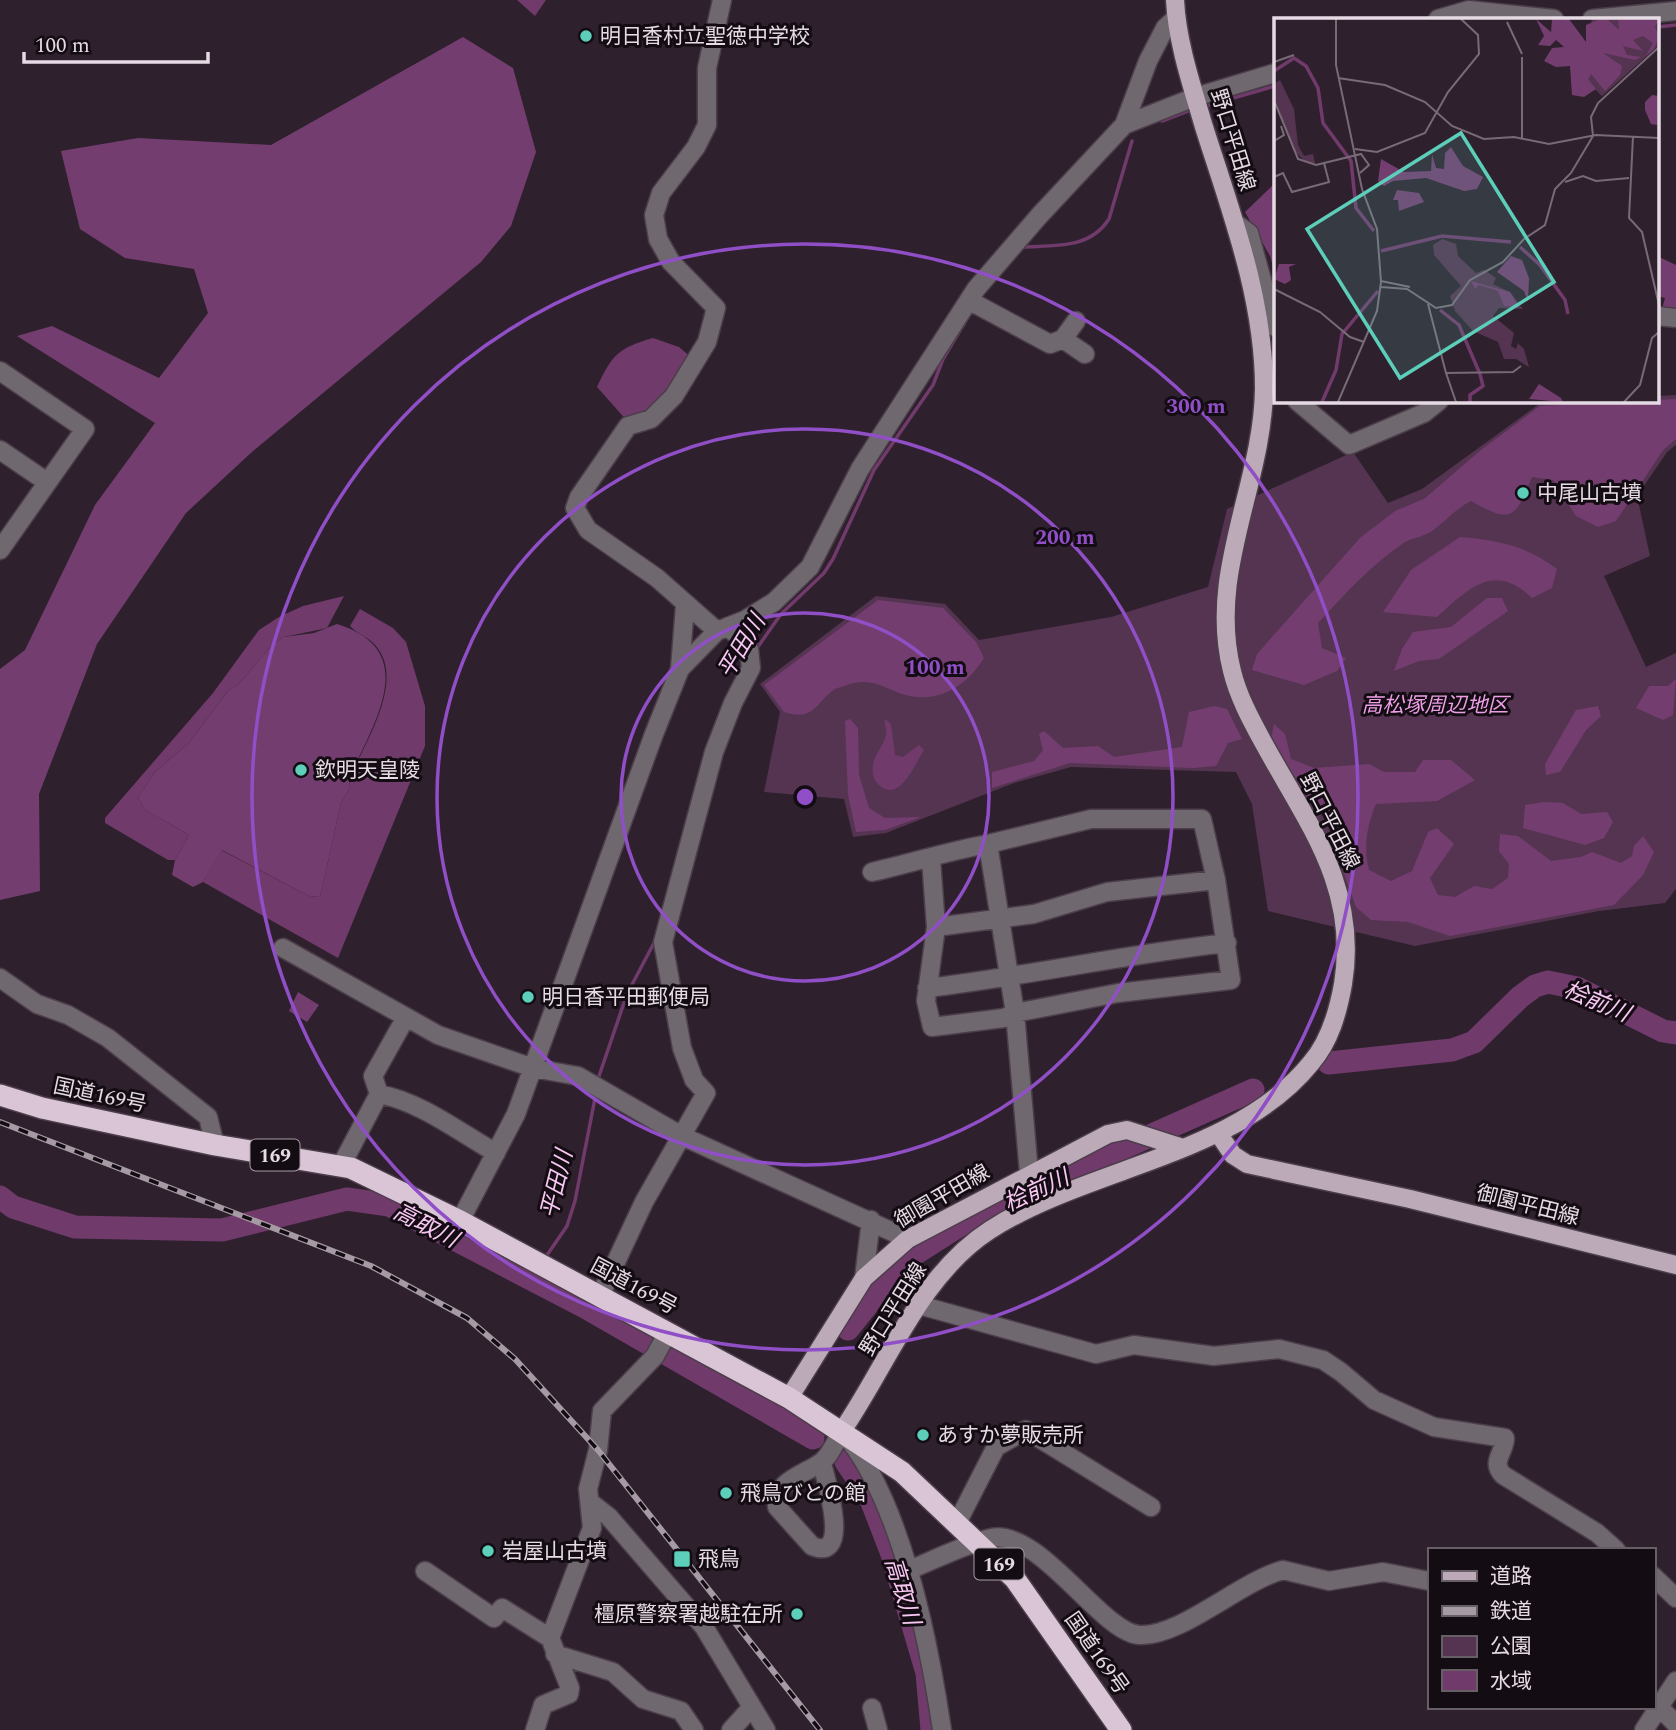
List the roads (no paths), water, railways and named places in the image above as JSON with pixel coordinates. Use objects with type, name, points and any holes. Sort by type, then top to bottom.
[{"type":"highway","name":"国道169号","points":[[0,1095],[42,1108],[215,1144],[341,1166],[383,1181],[789,1398],[902,1472],[1015,1579],[1121,1730]]},
{"type":"main road","name":"野口平田線","points":[[842,1432],[919,1305],[949,1263],[990,1230],[1059,1195],[1173,1144],[1218,1133],[1260,1111],[1294,1083],[1315,1059],[1339,1009],[1348,937],[1344,905],[1334,875],[1247,712],[1231,670],[1224,611],[1227,570],[1258,445],[1264,391],[1259,313],[1235,223],[1195,97],[1175,9]]},
{"type":"main road","name":"御園平田線","points":[[789,1398],[864,1278],[908,1238],[1108,1134],[1135,1131],[1173,1144]]},
{"type":"main road","name":"御園平田線","points":[[1218,1133],[1233,1155],[1247,1164],[1410,1199],[1676,1265]]},
{"type":"street","points":[[600,1296],[644,1202],[706,1093],[694,1080],[682,1048],[663,942],[714,752],[733,703],[751,668],[749,649],[685,605],[657,578],[588,530],[575,508],[579,496],[628,426],[651,419],[665,408],[707,342],[716,308],[671,262],[658,239],[654,215],[661,193],[695,147],[706,125],[708,68],[722,0]]},
{"type":"street","points":[[1441,18],[1469,10],[1513,7],[1551,18]]},
{"type":"street","points":[[680,669],[722,629],[774,602],[810,567],[860,468],[975,304],[1011,247],[1124,125],[1148,61],[1175,9]]},
{"type":"street","points":[[1602,18],[1676,11]]},
{"type":"street","points":[[1124,125],[1195,97],[1274,73]]},
{"type":"street","points":[[1235,223],[1250,233],[1274,323]]},
{"type":"street","points":[[975,304],[1050,344],[1063,339],[1076,321]]},
{"type":"street","points":[[1658,316],[1676,318]]},
{"type":"street","points":[[1063,339],[1085,354]]},
{"type":"street","points":[[0,371],[85,429],[4,538]]},
{"type":"street","points":[[1298,402],[1349,445],[1424,413],[1438,402]]},
{"type":"street","points":[[0,450],[47,482]]},
{"type":"street","points":[[460,1221],[516,1114],[680,669],[685,605]]},
{"type":"street","points":[[872,872],[931,859],[940,852],[988,844],[1091,819],[1202,819],[1216,880],[1231,980],[1118,993],[1015,1013],[1004,1018],[932,1027],[926,1001],[936,928],[931,859]]},
{"type":"street","points":[[988,844],[1015,1013],[1029,1173]]},
{"type":"street","points":[[936,928],[1034,914],[1107,892],[1216,880]]},
{"type":"street","points":[[927,988],[1010,978],[1149,952],[1227,943]]},
{"type":"street","points":[[283,948],[438,1035],[533,1068],[594,1085],[682,1136],[908,1238]]},
{"type":"street","points":[[0,978],[37,1004],[68,1015],[108,1038],[208,1117],[215,1144]]},
{"type":"street","points":[[341,1166],[379,1094],[373,1076],[406,1017]]},
{"type":"street","points":[[379,1094],[393,1097],[433,1116],[496,1153]]},
{"type":"street","points":[[864,1278],[870,1220]]},
{"type":"street","points":[[919,1305],[1096,1354],[1134,1345],[1214,1356],[1279,1349],[1322,1360],[1391,1409],[1434,1427],[1505,1438],[1497,1461],[1497,1470],[1597,1533],[1614,1548]]},
{"type":"street","points":[[535,1730],[543,1705],[569,1694],[570,1688],[553,1646],[590,1535],[590,1502],[587,1489],[598,1451],[601,1411],[655,1356],[668,1332]]},
{"type":"street","points":[[957,1523],[996,1447],[1026,1430],[1151,1507]]},
{"type":"street","points":[[822,1463],[836,1527],[831,1543],[818,1548],[807,1542],[777,1507],[776,1499],[784,1486],[802,1471],[822,1463],[842,1432],[872,1473],[907,1571],[931,1652],[942,1730]]},
{"type":"street","points":[[590,1502],[609,1517],[704,1627],[766,1730]]},
{"type":"street","points":[[907,1571],[1000,1538],[1018,1544],[1061,1573],[1112,1622],[1129,1633],[1142,1636],[1183,1622],[1272,1573],[1283,1570],[1329,1581],[1383,1572],[1428,1581]]},
{"type":"street","points":[[425,1571],[494,1618],[502,1608],[553,1646],[612,1672],[643,1699],[681,1711],[694,1730]]},
{"type":"street","points":[[1655,1578],[1676,1598]]},
{"type":"street","points":[[1676,1681],[1656,1704],[1676,1724]]},
{"type":"street","points":[[732,1730],[751,1707]]},
{"type":"street","points":[[872,1708],[878,1730]]},
{"type":"street","points":[[1644,1730],[1654,1709]]},
{"type":"water","points":[[517,0],[546,0],[535,16]]},
{"type":"water","points":[[653,338],[679,347],[693,359],[662,404],[629,423],[597,387],[607,367],[618,354],[632,345]]},
{"type":"water","points":[[344,596],[327,628],[284,637],[273,644],[238,685],[228,691],[189,743],[155,772],[138,797],[144,809],[189,835],[175,860],[168,860],[105,823],[105,818],[213,693],[259,630],[303,606]]},
{"type":"water","points":[[360,609],[393,628],[406,642],[425,706],[425,746],[338,958],[203,882],[221,850],[309,896],[320,897],[341,803],[350,788],[349,779],[372,731],[385,694],[387,677],[384,660],[373,643],[350,626]]},
{"type":"water","points":[[885,719],[891,724],[895,755],[903,757],[919,745],[924,750],[906,779],[894,789],[879,785],[873,773],[874,761],[886,735]]},
{"type":"waterway","name":"平田川","points":[[1658,27],[1676,25]]},
{"type":"waterway","name":"平田川","points":[[1209,105],[1274,86]]},
{"type":"waterway","name":"平田川","points":[[1162,121],[1188,111]]},
{"type":"waterway","name":"平田川","points":[[1021,247],[1070,244],[1101,229],[1109,219],[1132,141]]},
{"type":"waterway","name":"平田川","points":[[755,651],[781,614],[824,573],[833,559],[874,470],[933,385],[943,359],[964,324]]},
{"type":"waterway","name":"平田川","points":[[597,1082],[627,994],[655,941]]},
{"type":"waterway","name":"桧前川","points":[[1329,1063],[1452,1050],[1474,1042],[1520,997],[1535,986],[1548,982],[1577,988],[1663,1031],[1676,1033]]},
{"type":"waterway","name":"桧前川","points":[[848,1329],[893,1273],[910,1257],[960,1225],[1015,1196],[1253,1090]]},
{"type":"waterway","name":"平田川","points":[[545,1258],[567,1226],[575,1201],[596,1093]]},
{"type":"waterway","name":"高取川","points":[[0,1197],[13,1207],[75,1227],[222,1230],[347,1199],[389,1205],[585,1307],[813,1438]]},
{"type":"waterway","name":"平田川","points":[[531,1279],[537,1270]]},
{"type":"waterway","name":"高取川","points":[[846,1462],[870,1497],[892,1554],[927,1673],[932,1730]]},
{"type":"railway","points":[[0,1122],[371,1266],[467,1318],[515,1359],[598,1450],[820,1730]]},
{"type":"place","name":"明日香村立聖徳中学校","points":[[586,36]]},
{"type":"place","name":"中尾山古墳","points":[[1523,493]]},
{"type":"place","name":"欽明天皇陵","points":[[301,770]]},
{"type":"place","name":"明日香平田郵便局","points":[[528,997]]},
{"type":"place","name":"あすか夢販売所","points":[[923,1435]]},
{"type":"place","name":"飛鳥びとの館","points":[[726,1493]]},
{"type":"place","name":"岩屋山古墳","points":[[488,1551]]},
{"type":"place","name":"飛鳥","points":[[682,1559]]},
{"type":"place","name":"橿原警察署越駐在所","points":[[797,1614]]},
{"type":"park label","name":"高松塚周辺地区","points":[[1435,705]]}]
